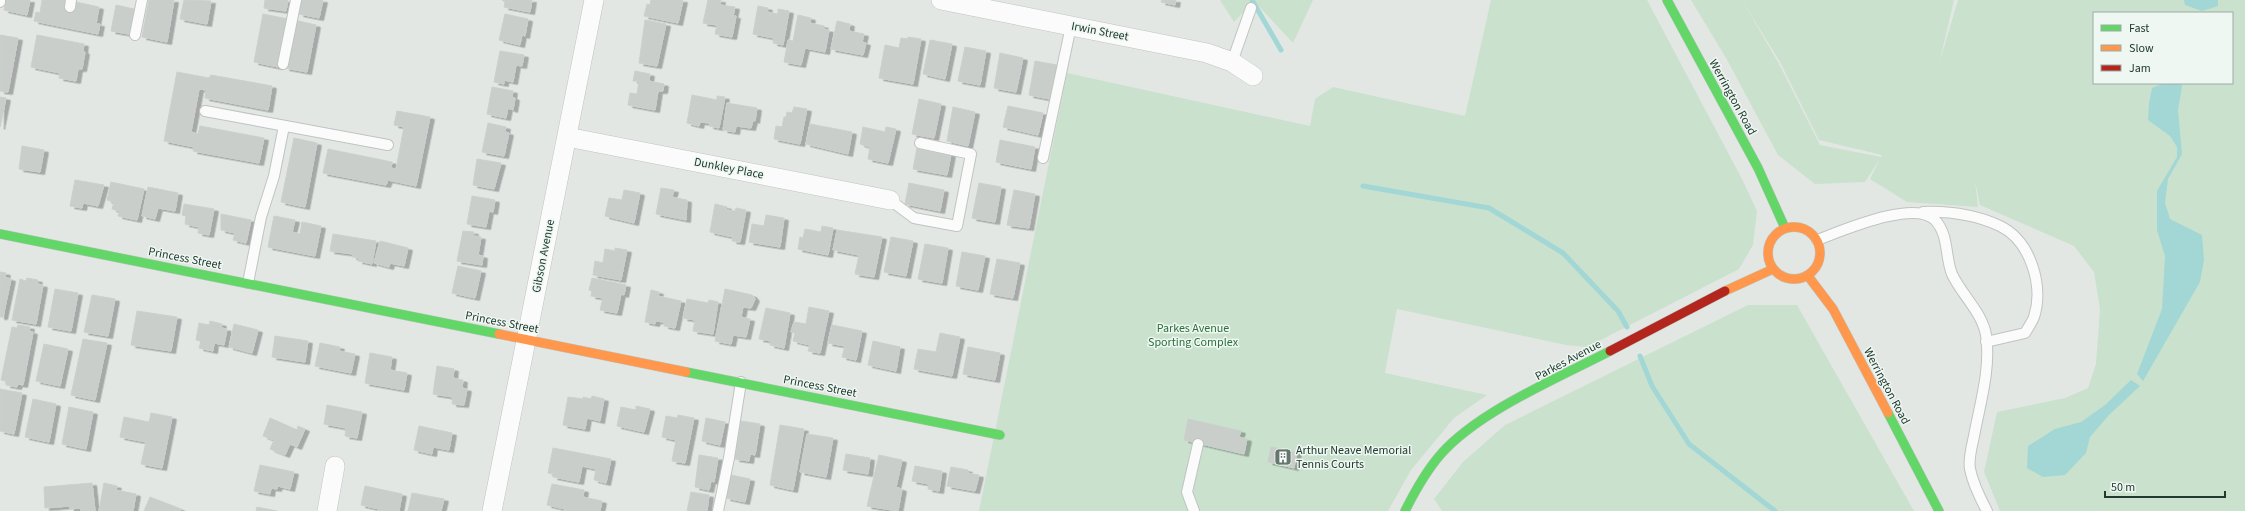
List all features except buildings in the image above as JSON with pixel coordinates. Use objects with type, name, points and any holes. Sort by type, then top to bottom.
[{"type":"street","name":"Gibson Avenue","points":[[492,511],[594,0]]},
{"type":"street","name":"Irwin Street","points":[[941,0],[1208,53],[1232,62],[1253,76]]},
{"type":"street","name":"Werrington Road","points":[[1667,0],[1758,168],[1785,228]]},
{"type":"street","name":"Dunkley Place","points":[[567,137],[890,200]]},
{"type":"street","points":[[1799,227],[1807,230],[1818,240],[1821,254],[1819,262],[1808,276],[1791,279],[1783,277],[1773,269],[1768,255],[1770,244],[1774,236],[1785,228],[1799,227]]},
{"type":"street","name":"Princess Street","points":[[0,234],[1000,435]]},
{"type":"street","name":"Parkes Avenue","points":[[1405,511],[1420,481],[1434,462],[1445,449],[1472,426],[1513,402],[1773,269]]},
{"type":"street","name":"Werrington Road","points":[[1808,276],[1833,310],[1939,511]]},
{"type":"street","points":[[327,511],[335,466]]},
{"type":"lane","points":[[135,35],[142,0]]},
{"type":"lane","points":[[283,64],[296,0]]},
{"type":"lane","points":[[1232,62],[1251,8]]},
{"type":"lane","points":[[1043,158],[1071,26]]},
{"type":"lane","points":[[204,111],[388,145]]},
{"type":"lane","points":[[248,283],[261,217],[274,176],[284,126]]},
{"type":"lane","points":[[890,200],[914,218],[957,226],[971,154],[920,143]]},
{"type":"lane","points":[[1921,212],[1935,220],[1944,235],[1952,273],[1976,312],[1986,333],[1986,370],[1970,468],[1976,491],[1986,511]]},
{"type":"lane","points":[[1818,240],[1861,224],[1906,213],[1944,212],[1977,218],[2002,227],[2022,245],[2033,268],[2038,295],[2034,318],[2025,333],[1986,342]]},
{"type":"lane","points":[[718,511],[729,458],[741,382]]},
{"type":"lane","points":[[1194,511],[1187,492],[1198,444]]},
{"type":"green space","points":[[1220,0],[1313,0],[1293,43],[1254,1],[1234,22]]},
{"type":"green space","name":"Parkes Avenue Sporting Complex","points":[[1491,0],[1647,0],[1742,179],[1757,211],[1753,245],[1739,269],[1587,347],[1566,345],[1397,309],[1385,373],[1487,395],[1454,418],[1411,470],[1388,511],[979,511],[1067,73],[1310,126],[1315,99],[1333,87],[1465,116]]},
{"type":"green space","points":[[1691,0],[1742,0],[1954,0],[1939,64],[1958,0],[2245,0],[2245,511],[2000,511],[1984,472],[1997,412],[2065,398],[2088,388],[2096,364],[2100,309],[2094,272],[2074,246],[1980,205],[1975,181],[1978,207],[1907,202],[1870,179],[1880,159],[1865,182],[1815,184],[1778,155],[1726,58]],"holes":[[[1742,0],[1780,62],[1819,140],[1882,155],[1881,157],[1820,145],[1779,64]]]},
{"type":"green space","points":[[1748,305],[1797,305],[1914,511],[1442,511],[1434,499],[1463,462],[1505,425]]},
{"type":"water","points":[[2184,0],[2218,0],[2218,6],[2202,11],[2185,5]]},
{"type":"water","points":[[2162,84],[2181,84],[2182,86],[2178,110],[2182,154],[2168,179],[2165,203],[2170,219],[2202,235],[2204,260],[2200,282],[2143,381],[2137,374],[2162,309],[2165,256],[2157,230],[2157,191],[2177,157],[2177,147],[2170,136],[2148,120],[2152,88]]},
{"type":"water","points":[[2131,380],[2140,386],[2109,415],[2090,437],[2086,453],[2065,475],[2043,477],[2027,468],[2028,446],[2055,429],[2081,422],[2105,405]]},
{"type":"waterway","points":[[1252,0],[1281,50]]},
{"type":"waterway","points":[[1363,186],[1489,208],[1563,253],[1618,311],[1627,327]]},
{"type":"waterway","points":[[1640,356],[1652,386],[1689,444],[1775,511]]},
{"type":"traffic: fast","points":[[1667,0],[1758,168],[1785,228]]},
{"type":"traffic: fast","points":[[0,234],[499,334]]},
{"type":"traffic: fast","points":[[1405,511],[1430,467],[1457,438],[1520,396],[1610,351]]},
{"type":"traffic: fast","points":[[686,372],[1000,435]]},
{"type":"traffic: fast","points":[[1888,413],[1939,511]]},
{"type":"traffic: slow","points":[[1789,227],[1799,227],[1809,231],[1816,238],[1820,248],[1820,253],[1820,258],[1816,268],[1809,275],[1799,279],[1789,279],[1779,275],[1772,268],[1768,258],[1768,248],[1772,238],[1779,231],[1789,227]]},
{"type":"traffic: slow","points":[[1725,291],[1773,269]]},
{"type":"traffic: slow","points":[[1808,276],[1833,309],[1888,413]]},
{"type":"traffic: slow","points":[[499,334],[686,372]]},
{"type":"traffic: jam","points":[[1610,351],[1725,291]]},
{"type":"place","name":"Arthur Neave Memorial Tennis Courts","points":[[1283,457]]}]
